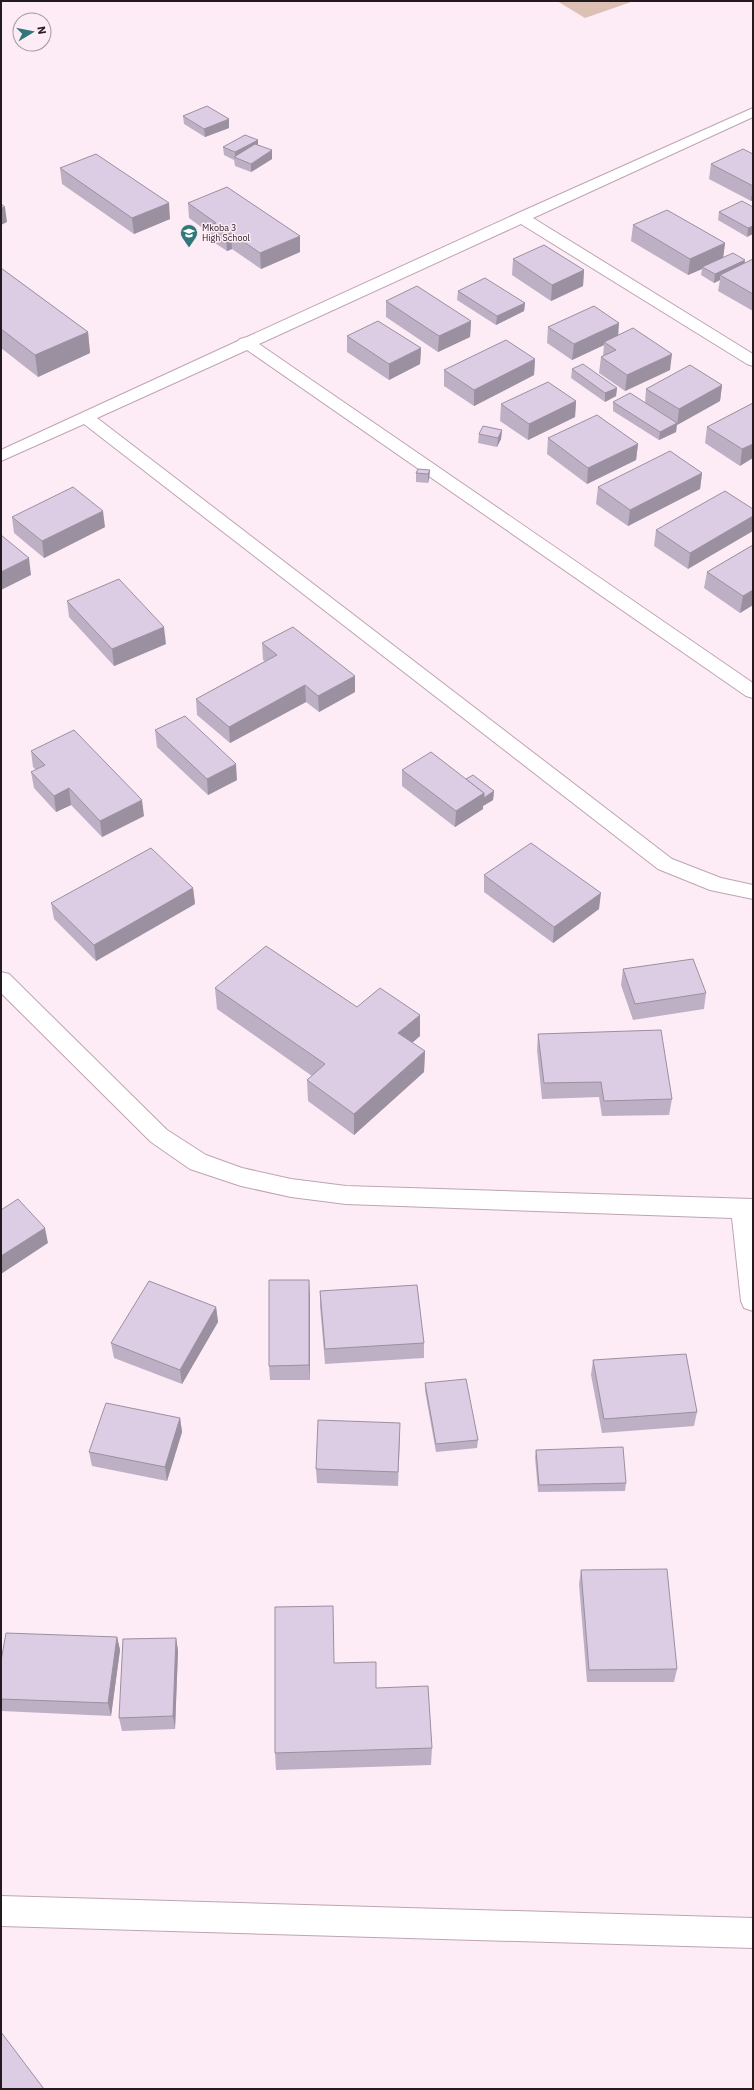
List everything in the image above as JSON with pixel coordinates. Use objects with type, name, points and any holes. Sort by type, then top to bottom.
[{"type":"street","points":[[1,456],[246,342],[753,112]]},
{"type":"street","points":[[521,217],[753,361]]},
{"type":"street","points":[[246,342],[753,692]]},
{"type":"street","points":[[85,417],[665,864],[717,885],[753,892]]},
{"type":"street","points":[[1,980],[159,1136],[198,1162],[241,1177],[291,1188],[346,1196],[748,1209],[753,1301]]},
{"type":"street","points":[[1,1911],[753,1933]]},
{"type":"shaded area","points":[[557,1],[634,1],[585,18]]},
{"type":"building","points":[[207,106],[229,119],[204,129],[183,116]]},
{"type":"building","points":[[245,135],[258,140],[235,152],[223,147]]},
{"type":"building","points":[[255,144],[272,150],[251,164],[234,157]]},
{"type":"building","points":[[743,149],[753,154],[753,186],[711,164]]},
{"type":"building","points":[[96,154],[169,203],[132,218],[60,168]]},
{"type":"building","points":[[227,187],[300,236],[260,253],[231,233],[226,235],[211,225],[216,223],[188,203]]},
{"type":"building","points":[[742,201],[753,207],[753,226],[748,228],[719,212]]},
{"type":"building","points":[[667,210],[725,243],[690,259],[633,225]]},
{"type":"building","points":[[544,245],[584,270],[552,285],[513,259]]},
{"type":"building","points":[[733,253],[745,260],[715,274],[702,267]]},
{"type":"building","points":[[753,259],[753,294],[720,275]]},
{"type":"building","points":[[1,268],[88,332],[35,355],[1,329]]},
{"type":"building","points":[[485,278],[525,303],[497,316],[458,291]]},
{"type":"building","points":[[417,286],[471,321],[439,336],[386,301]]},
{"type":"building","points":[[594,306],[619,323],[574,344],[548,327]]},
{"type":"building","points":[[378,321],[421,348],[389,364],[347,336]]},
{"type":"building","points":[[633,328],[672,354],[627,375],[601,357],[616,350],[604,342]]},
{"type":"building","points":[[506,340],[535,359],[474,390],[444,370]]},
{"type":"building","points":[[583,364],[617,388],[605,393],[572,369]]},
{"type":"building","points":[[690,365],[722,385],[679,409],[646,389]]},
{"type":"building","points":[[548,382],[576,401],[529,424],[501,404]]},
{"type":"building","points":[[630,393],[677,423],[660,432],[613,402]]},
{"type":"building","points":[[753,403],[753,444],[742,449],[707,427]]},
{"type":"building","points":[[597,415],[638,444],[588,468],[548,438]]},
{"type":"building","points":[[483,426],[502,430],[498,438],[479,434]]},
{"type":"building","points":[[670,451],[702,473],[630,510],[598,487]]},
{"type":"building","points":[[418,469],[430,470],[428,474],[416,473]]},
{"type":"building","points":[[73,487],[103,511],[42,541],[12,517]]},
{"type":"building","points":[[725,491],[753,509],[753,516],[690,553],[656,530]]},
{"type":"building","points":[[1,535],[29,558],[1,572]]},
{"type":"building","points":[[753,545],[753,590],[743,596],[707,572]]},
{"type":"building","points":[[119,579],[164,627],[112,649],[67,601]]},
{"type":"building","points":[[293,627],[355,676],[318,696],[305,685],[229,727],[196,699],[277,655],[262,643]]},
{"type":"building","points":[[185,716],[236,764],[207,779],[155,730]]},
{"type":"building","points":[[74,730],[142,800],[100,821],[69,788],[54,796],[31,772],[45,765],[31,751]]},
{"type":"building","points":[[431,752],[484,793],[456,811],[402,770]]},
{"type":"building","points":[[473,775],[494,791],[484,798],[484,793],[466,779]]},
{"type":"building","points":[[531,843],[601,893],[554,927],[484,875]]},
{"type":"building","points":[[151,848],[193,888],[94,945],[51,903]]},
{"type":"building","points":[[266,946],[357,1007],[380,988],[420,1015],[398,1033],[425,1051],[354,1114],[307,1080],[325,1064],[215,988]]},
{"type":"building","points":[[693,959],[706,993],[635,1004],[623,969]]},
{"type":"building","points":[[661,1030],[672,1099],[604,1101],[601,1082],[544,1083],[538,1034]]},
{"type":"building","points":[[18,1199],[45,1228],[1,1256],[1,1210]]},
{"type":"building","points":[[269,1280],[309,1280],[309,1365],[269,1366]]},
{"type":"building","points":[[149,1281],[216,1307],[180,1370],[111,1343]]},
{"type":"building","points":[[417,1285],[424,1343],[325,1349],[320,1291]]},
{"type":"building","points":[[686,1354],[697,1412],[604,1419],[593,1360]]},
{"type":"building","points":[[466,1379],[478,1440],[436,1444],[425,1383]]},
{"type":"building","points":[[106,1403],[180,1418],[165,1467],[89,1452]]},
{"type":"building","points":[[318,1420],[400,1423],[398,1472],[316,1469]]},
{"type":"building","points":[[623,1447],[626,1483],[539,1485],[536,1450]]},
{"type":"building","points":[[667,1569],[677,1669],[589,1670],[581,1570]]},
{"type":"building","points":[[333,1606],[334,1663],[376,1662],[376,1688],[428,1686],[432,1748],[275,1753],[275,1607]]},
{"type":"building","points":[[6,1633],[117,1637],[108,1703],[1,1699],[1,1661]]},
{"type":"building","points":[[176,1638],[173,1716],[119,1718],[123,1639]]},
{"type":"building","points":[[1,2032],[44,2089],[1,2089]]},
{"type":"place","name":"Mkoba 3 High School","points":[[189,248]]}]
